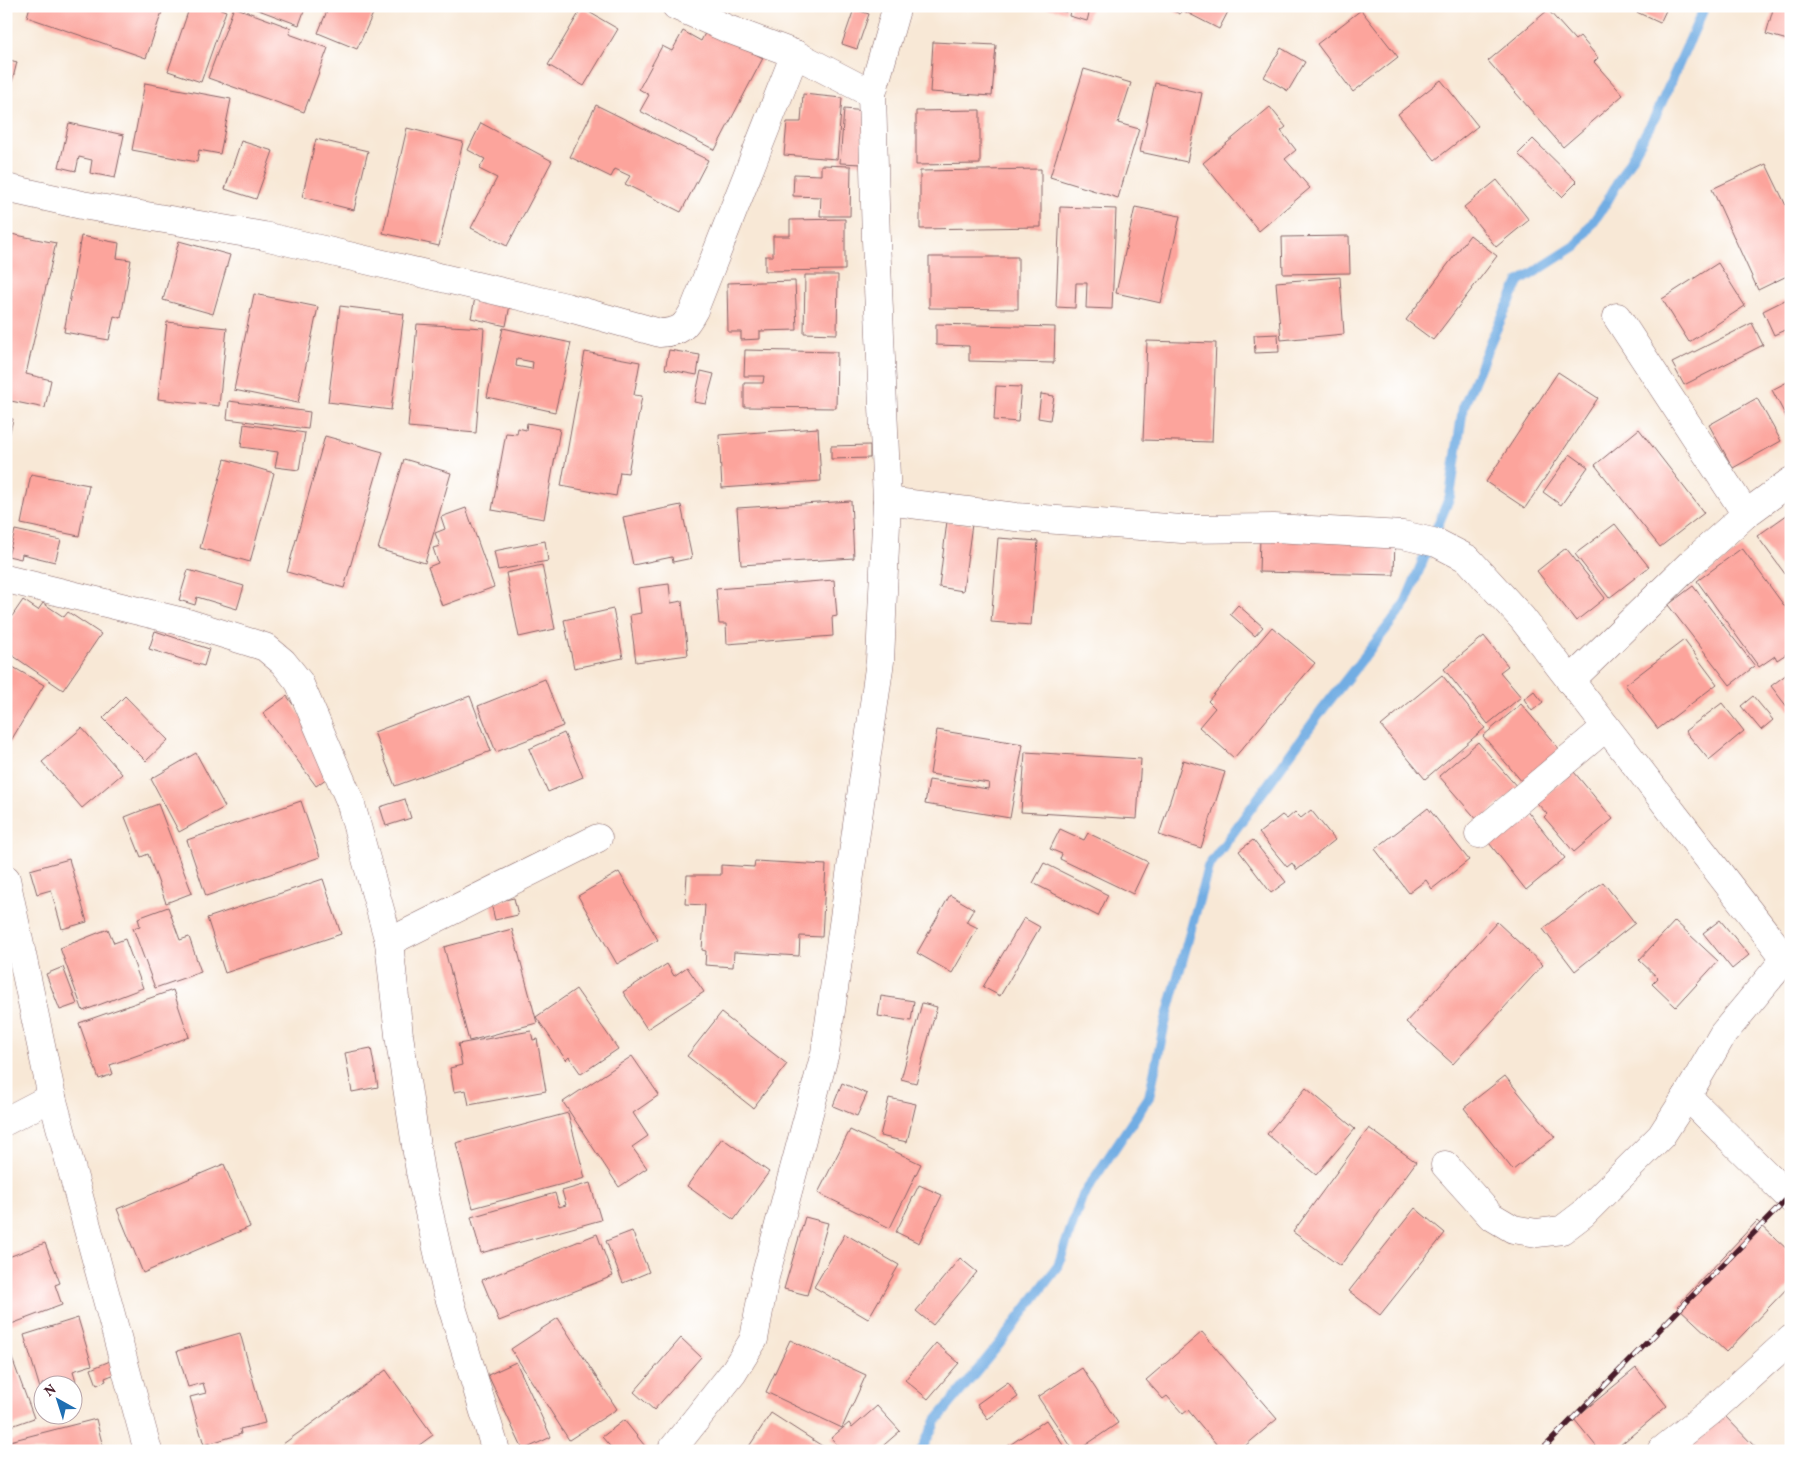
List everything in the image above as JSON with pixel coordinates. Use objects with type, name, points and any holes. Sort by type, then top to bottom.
[{"type":"street","points":[[676,6],[728,29],[795,54],[872,94]]},
{"type":"street","points":[[671,1451],[733,1373],[754,1339],[765,1277],[825,1053],[880,661],[887,501],[872,94],[898,6]]},
{"type":"street","points":[[6,188],[82,204],[264,236],[566,308],[660,333],[674,332],[687,323],[694,310],[795,54]]},
{"type":"street","points":[[1617,317],[1746,514]]},
{"type":"street","points":[[1570,681],[1690,564],[1746,514],[1791,481]]},
{"type":"street","points":[[887,501],[1016,517],[1182,529],[1274,528],[1403,535],[1438,543],[1468,559],[1522,618],[1606,727],[1788,955],[1723,1034],[1661,1136],[1583,1214],[1562,1230],[1537,1233],[1513,1229],[1491,1216],[1446,1165]]},
{"type":"street","points":[[6,579],[188,623],[265,647],[284,662],[299,682],[350,801],[389,942],[399,1035],[420,1172],[446,1284],[496,1451]]},
{"type":"street","points":[[1479,834],[1606,727]]},
{"type":"street","points":[[389,942],[598,838]]},
{"type":"street","points":[[6,879],[52,1098],[148,1451]]},
{"type":"street","points":[[1687,1096],[1791,1199]]},
{"type":"street","points":[[6,1121],[52,1098]]},
{"type":"street","points":[[1661,1451],[1710,1412],[1791,1339]]},
{"type":"building","points":[[30,6],[164,6],[146,58],[27,17]]},
{"type":"building","points":[[190,6],[213,6],[226,11],[201,82],[168,71]]},
{"type":"building","points":[[248,6],[306,6],[299,25]]},
{"type":"building","points":[[329,6],[376,7],[357,49],[318,33]]},
{"type":"building","points":[[1040,6],[1067,6],[1066,12]]},
{"type":"building","points":[[1071,6],[1091,6],[1087,21],[1069,16]]},
{"type":"building","points":[[1163,6],[1183,6],[1180,14]]},
{"type":"building","points":[[1184,6],[1231,6],[1219,29],[1182,10]]},
{"type":"building","points":[[1624,6],[1668,6],[1660,23]]},
{"type":"building","points":[[1774,6],[1791,6],[1791,41],[1766,34]]},
{"type":"building","points":[[234,7],[291,28],[289,34],[328,48],[304,112],[208,78]]},
{"type":"building","points":[[582,8],[618,29],[584,86],[548,65]]},
{"type":"building","points":[[854,9],[869,14],[857,49],[842,44]]},
{"type":"building","points":[[1361,10],[1398,57],[1353,92],[1317,44]]},
{"type":"building","points":[[1548,10],[1575,40],[1580,36],[1598,58],[1594,62],[1623,95],[1563,147],[1488,61]]},
{"type":"building","points":[[707,29],[763,58],[715,150],[640,111],[649,95],[639,89],[662,46],[672,51],[683,31],[701,41]]},
{"type":"building","points":[[933,42],[996,45],[992,96],[930,92]]},
{"type":"building","points":[[1281,48],[1305,62],[1288,91],[1264,77]]},
{"type":"building","points":[[6,59],[17,62],[7,102],[6,102]]},
{"type":"building","points":[[1084,69],[1131,83],[1118,123],[1139,129],[1118,198],[1050,177]]},
{"type":"building","points":[[1441,80],[1478,126],[1435,160],[1398,114]]},
{"type":"building","points":[[145,83],[231,99],[220,154],[199,150],[197,162],[132,150]]},
{"type":"building","points":[[1155,83],[1202,93],[1187,162],[1140,152]]},
{"type":"building","points":[[803,94],[842,98],[837,159],[784,155],[787,122],[801,122]]},
{"type":"building","points":[[596,105],[708,160],[681,212],[625,184],[630,176],[615,169],[611,177],[570,157]]},
{"type":"building","points":[[1270,107],[1286,127],[1281,131],[1296,150],[1285,159],[1310,188],[1259,231],[1203,163]]},
{"type":"building","points":[[844,109],[866,111],[862,164],[840,163]]},
{"type":"building","points":[[980,110],[980,164],[916,165],[916,111]]},
{"type":"building","points":[[69,123],[124,135],[115,178],[90,173],[92,160],[79,157],[76,171],[59,167]]},
{"type":"building","points":[[481,123],[552,161],[507,246],[471,228],[497,178],[479,169],[485,159],[468,150]]},
{"type":"building","points":[[407,128],[463,142],[439,246],[383,233]]},
{"type":"building","points":[[316,139],[368,151],[354,210],[302,197]]},
{"type":"building","points":[[1533,139],[1577,182],[1562,197],[1518,154]]},
{"type":"building","points":[[241,141],[273,151],[256,199],[225,189]]},
{"type":"building","points":[[1766,164],[1791,216],[1791,274],[1758,290],[1712,189]]},
{"type":"building","points":[[821,165],[851,166],[850,216],[820,216],[821,197],[793,196],[794,174],[821,175]]},
{"type":"building","points":[[1041,169],[1041,227],[920,229],[920,171]]},
{"type":"building","points":[[1497,180],[1529,220],[1496,247],[1464,207]]},
{"type":"building","points":[[1060,207],[1116,209],[1112,309],[1086,308],[1087,283],[1076,283],[1075,308],[1056,307]]},
{"type":"building","points":[[1135,207],[1180,216],[1161,303],[1116,293]]},
{"type":"building","points":[[845,219],[845,270],[765,271],[765,256],[773,256],[773,236],[790,236],[790,220]]},
{"type":"building","points":[[6,233],[56,243],[26,374],[51,380],[45,408],[6,400]]},
{"type":"building","points":[[1470,235],[1497,256],[1433,340],[1406,320]]},
{"type":"building","points":[[81,236],[119,243],[117,258],[131,260],[121,318],[114,316],[109,340],[64,332]]},
{"type":"building","points":[[1349,236],[1350,273],[1283,274],[1282,237]]},
{"type":"building","points":[[179,241],[230,255],[213,314],[163,300]]},
{"type":"building","points":[[929,257],[1018,257],[1018,309],[929,308]]},
{"type":"building","points":[[1718,263],[1745,306],[1689,342],[1662,299]]},
{"type":"building","points":[[805,275],[838,275],[837,334],[804,333]]},
{"type":"building","points":[[1340,277],[1344,334],[1281,340],[1276,282]]},
{"type":"building","points":[[795,281],[797,330],[760,331],[760,339],[741,340],[741,332],[728,332],[727,283]]},
{"type":"building","points":[[254,294],[318,307],[298,403],[234,390]]},
{"type":"building","points":[[1791,297],[1791,327],[1774,335],[1763,311]]},
{"type":"building","points":[[475,298],[510,305],[506,326],[471,318]]},
{"type":"building","points":[[340,306],[404,314],[391,410],[328,402]]},
{"type":"building","points":[[167,322],[227,328],[219,406],[158,399]]},
{"type":"building","points":[[1752,323],[1763,345],[1684,385],[1672,363]]},
{"type":"building","points":[[417,324],[484,328],[476,433],[408,427]]},
{"type":"building","points":[[936,324],[1055,327],[1054,363],[969,361],[969,346],[936,345]]},
{"type":"building","points":[[503,328],[571,343],[555,412],[487,397]],"holes":[[[517,359],[533,362],[532,369],[516,366]]]},
{"type":"building","points":[[1278,334],[1279,352],[1255,353],[1254,335]]},
{"type":"building","points":[[1147,341],[1216,343],[1212,442],[1143,440]]},
{"type":"building","points":[[669,350],[700,355],[697,375],[665,369]]},
{"type":"building","points":[[745,350],[837,352],[836,408],[744,407],[744,383],[763,383],[764,376],[744,376]]},
{"type":"building","points":[[585,352],[640,362],[634,395],[642,396],[628,473],[620,472],[616,496],[561,486]]},
{"type":"building","points":[[701,371],[714,374],[706,404],[694,402]]},
{"type":"building","points":[[1558,372],[1598,398],[1525,508],[1486,482]]},
{"type":"building","points":[[1791,380],[1791,426],[1772,390]]},
{"type":"building","points":[[996,386],[1021,387],[1018,422],[994,420]]},
{"type":"building","points":[[1041,394],[1054,396],[1050,420],[1038,418]]},
{"type":"building","points":[[1757,398],[1781,441],[1733,468],[1709,425]]},
{"type":"building","points":[[229,401],[310,412],[308,429],[227,419]]},
{"type":"building","points":[[6,417],[13,419],[7,445],[6,445]]},
{"type":"building","points":[[527,423],[560,429],[544,519],[492,510],[506,433],[517,434],[518,428],[526,430]]},
{"type":"building","points":[[244,424],[305,433],[299,470],[275,467],[278,452],[241,447]]},
{"type":"building","points":[[818,428],[821,481],[722,488],[719,435]]},
{"type":"building","points":[[1639,429],[1704,513],[1660,547],[1595,465]]},
{"type":"building","points":[[325,436],[383,452],[344,588],[287,572]]},
{"type":"building","points":[[870,445],[870,458],[831,459],[831,446]]},
{"type":"building","points":[[1570,454],[1588,467],[1561,505],[1543,492]]},
{"type":"building","points":[[225,459],[274,473],[250,562],[200,548]]},
{"type":"building","points":[[404,459],[451,473],[425,563],[378,549]]},
{"type":"building","points":[[31,474],[89,485],[79,536],[21,524]]},
{"type":"building","points":[[851,501],[854,558],[741,565],[737,508]]},
{"type":"building","points":[[681,505],[692,558],[673,562],[672,557],[633,565],[623,517]]},
{"type":"building","points":[[466,508],[494,587],[442,606],[428,567],[438,563],[433,548],[440,546],[435,533],[445,529],[441,517]]},
{"type":"building","points":[[1791,512],[1791,582],[1757,536]]},
{"type":"building","points":[[947,521],[972,524],[963,591],[939,587]]},
{"type":"building","points":[[1615,524],[1649,567],[1609,598],[1575,554]]},
{"type":"building","points":[[15,530],[61,540],[55,562],[22,554],[21,559],[8,556]]},
{"type":"building","points":[[1260,536],[1395,539],[1394,575],[1259,572]]},
{"type":"building","points":[[998,538],[1038,541],[1031,625],[991,622]]},
{"type":"building","points":[[545,541],[548,561],[498,570],[494,551]]},
{"type":"building","points":[[1566,548],[1605,598],[1576,621],[1537,571]]},
{"type":"building","points":[[1742,548],[1791,615],[1791,651],[1777,660],[1775,656],[1759,667],[1697,581]]},
{"type":"building","points":[[542,565],[555,629],[519,637],[506,573]]},
{"type":"building","points":[[188,570],[244,586],[237,609],[197,597],[195,605],[179,600]]},
{"type":"building","points":[[834,580],[837,616],[832,617],[833,636],[727,644],[726,624],[719,624],[716,589]]},
{"type":"building","points":[[669,584],[671,603],[682,601],[688,655],[636,662],[630,615],[641,613],[638,588]]},
{"type":"building","points":[[1693,586],[1755,666],[1730,685],[1668,605]]},
{"type":"building","points":[[23,600],[38,610],[43,603],[64,617],[68,612],[101,634],[63,690],[6,651],[6,625]]},
{"type":"building","points":[[1238,605],[1263,627],[1255,636],[1230,614]]},
{"type":"building","points":[[613,609],[623,658],[574,668],[564,620]]},
{"type":"building","points":[[1272,627],[1315,663],[1234,758],[1199,727],[1215,708],[1208,701]]},
{"type":"building","points":[[155,631],[209,649],[204,666],[149,649]]},
{"type":"building","points":[[1484,636],[1508,666],[1500,672],[1521,697],[1488,724],[1444,669]]},
{"type":"building","points":[[1684,640],[1717,684],[1658,729],[1625,685]]},
{"type":"building","points":[[6,663],[44,685],[6,749]]},
{"type":"building","points":[[1791,671],[1791,712],[1771,686]]},
{"type":"building","points":[[1442,675],[1485,728],[1425,779],[1381,726]]},
{"type":"building","points":[[545,679],[563,726],[496,752],[478,706]]},
{"type":"building","points":[[1534,691],[1543,702],[1532,711],[1524,699]]},
{"type":"building","points":[[125,696],[168,740],[146,761],[103,718]]},
{"type":"building","points":[[287,696],[329,756],[334,773],[316,786],[263,713]]},
{"type":"building","points":[[470,696],[491,751],[395,786],[374,732]]},
{"type":"building","points":[[1753,696],[1773,720],[1761,730],[1741,706]]},
{"type":"building","points":[[1722,703],[1744,731],[1709,760],[1685,731]]},
{"type":"building","points":[[1521,704],[1561,751],[1523,783],[1483,736]]},
{"type":"building","points":[[82,728],[122,774],[82,808],[42,762]]},
{"type":"building","points":[[937,730],[1023,744],[1010,818],[925,804],[929,780],[988,789],[989,783],[930,774]]},
{"type":"building","points":[[564,733],[583,777],[548,792],[529,749]]},
{"type":"building","points":[[1478,742],[1518,788],[1479,822],[1439,776]]},
{"type":"building","points":[[1025,752],[1141,759],[1137,819],[1021,812]]},
{"type":"building","points":[[196,753],[225,807],[179,832],[151,779]]},
{"type":"building","points":[[1183,760],[1225,772],[1201,848],[1159,835]]},
{"type":"building","points":[[1574,772],[1613,819],[1574,852],[1544,817],[1547,814],[1537,803]]},
{"type":"building","points":[[405,799],[411,818],[386,826],[380,807]]},
{"type":"building","points":[[301,801],[320,857],[206,896],[187,840]]},
{"type":"building","points":[[158,804],[192,893],[166,903],[148,854],[141,857],[125,817]]},
{"type":"building","points":[[1428,808],[1469,860],[1432,889],[1426,880],[1409,893],[1375,849]]},
{"type":"building","points":[[1525,808],[1565,858],[1526,890],[1486,839]]},
{"type":"building","points":[[1311,810],[1335,840],[1297,870],[1292,863],[1287,867],[1259,833],[1282,815],[1287,819],[1295,812],[1301,818]]},
{"type":"building","points":[[1060,829],[1084,840],[1088,833],[1148,862],[1133,894],[1060,859],[1062,854],[1050,849]]},
{"type":"building","points":[[1253,840],[1286,882],[1271,893],[1239,851]]},
{"type":"building","points":[[69,859],[87,922],[62,929],[51,890],[37,894],[30,870]]},
{"type":"building","points":[[755,861],[826,865],[822,937],[800,936],[799,956],[734,952],[733,967],[705,965],[706,951],[702,950],[705,905],[685,904],[687,875],[721,875],[721,865],[754,867]]},
{"type":"building","points":[[1044,863],[1108,895],[1098,916],[1033,883]]},
{"type":"building","points":[[619,872],[658,940],[617,964],[578,896]]},
{"type":"building","points":[[323,879],[341,934],[225,973],[207,918]]},
{"type":"building","points":[[1603,882],[1635,923],[1575,971],[1543,929]]},
{"type":"building","points":[[950,895],[974,909],[966,922],[978,928],[952,973],[917,953]]},
{"type":"building","points":[[514,898],[518,915],[495,920],[491,903]]},
{"type":"building","points":[[168,907],[180,940],[189,937],[201,972],[155,988],[133,928],[140,926],[138,918]]},
{"type":"building","points":[[1024,918],[1040,927],[1000,996],[983,987]]},
{"type":"building","points":[[1720,920],[1749,955],[1732,969],[1703,933]]},
{"type":"building","points":[[1675,921],[1718,961],[1676,1007],[1652,984],[1658,978],[1639,960]]},
{"type":"building","points":[[1497,922],[1543,965],[1453,1064],[1406,1022]]},
{"type":"building","points":[[108,929],[114,943],[125,939],[143,988],[83,1011],[60,948]]},
{"type":"building","points":[[512,929],[537,1023],[469,1041],[444,947]]},
{"type":"building","points":[[667,964],[674,976],[687,967],[704,992],[647,1029],[623,992]]},
{"type":"building","points":[[63,967],[77,1004],[60,1010],[46,974]]},
{"type":"building","points":[[576,989],[618,1049],[581,1074],[569,1057],[566,1060],[536,1017]]},
{"type":"building","points":[[173,990],[189,1037],[110,1065],[113,1074],[99,1079],[79,1023]]},
{"type":"building","points":[[881,996],[914,1001],[911,1021],[878,1016]]},
{"type":"building","points":[[922,1003],[937,1007],[916,1083],[901,1079]]},
{"type":"building","points":[[721,1013],[787,1064],[753,1108],[687,1056]]},
{"type":"building","points":[[531,1031],[533,1040],[537,1039],[546,1091],[469,1105],[466,1090],[454,1092],[450,1068],[462,1065],[458,1044]]},
{"type":"building","points":[[371,1048],[378,1087],[352,1092],[345,1053]]},
{"type":"building","points":[[632,1056],[659,1095],[633,1113],[648,1136],[632,1147],[647,1168],[619,1187],[563,1102]]},
{"type":"building","points":[[1505,1076],[1555,1137],[1513,1170],[1464,1108]]},
{"type":"building","points":[[842,1083],[867,1094],[857,1116],[833,1106]]},
{"type":"building","points":[[1306,1088],[1355,1129],[1316,1175],[1267,1134]]},
{"type":"building","points":[[889,1098],[916,1104],[907,1142],[880,1136]]},
{"type":"building","points":[[568,1113],[585,1178],[473,1208],[456,1143]]},
{"type":"building","points":[[1369,1128],[1416,1162],[1340,1266],[1293,1232]]},
{"type":"building","points":[[850,1130],[921,1164],[890,1228],[818,1193]]},
{"type":"building","points":[[722,1138],[769,1172],[734,1220],[687,1186]]},
{"type":"building","points":[[224,1164],[250,1227],[143,1273],[117,1209]]},
{"type":"building","points":[[590,1183],[601,1220],[481,1253],[471,1217],[555,1193],[559,1207],[566,1205],[562,1191]]},
{"type":"building","points":[[919,1185],[942,1195],[919,1243],[896,1232]]},
{"type":"building","points":[[1415,1208],[1445,1233],[1380,1315],[1349,1291]]},
{"type":"building","points":[[805,1217],[828,1223],[807,1295],[784,1289]]},
{"type":"building","points":[[1757,1221],[1791,1253],[1791,1284],[1726,1352],[1677,1306]]},
{"type":"building","points":[[632,1231],[649,1272],[623,1283],[606,1241]]},
{"type":"building","points":[[597,1234],[613,1276],[499,1321],[482,1280]]},
{"type":"building","points":[[845,1234],[899,1265],[868,1319],[814,1287]]},
{"type":"building","points":[[45,1243],[60,1283],[55,1285],[62,1305],[6,1326],[6,1258]]},
{"type":"building","points":[[960,1258],[977,1272],[933,1325],[916,1311]]},
{"type":"building","points":[[78,1318],[92,1365],[73,1371],[74,1374],[36,1374],[24,1335]]},
{"type":"building","points":[[558,1318],[617,1409],[569,1440],[511,1349]]},
{"type":"building","points":[[1202,1332],[1277,1419],[1239,1451],[1222,1451],[1188,1410],[1183,1414],[1167,1396],[1163,1399],[1146,1380]]},
{"type":"building","points":[[240,1333],[265,1423],[240,1429],[241,1434],[204,1445],[190,1397],[206,1393],[203,1383],[188,1387],[177,1351]]},
{"type":"building","points":[[681,1338],[701,1357],[654,1410],[634,1392]]},
{"type":"building","points":[[790,1340],[866,1375],[842,1428],[766,1392]]},
{"type":"building","points":[[6,1342],[32,1413],[32,1419],[6,1428]]},
{"type":"building","points":[[936,1343],[959,1363],[928,1399],[905,1380]]},
{"type":"building","points":[[110,1361],[115,1374],[105,1378],[106,1381],[97,1385],[91,1369]]},
{"type":"building","points":[[516,1362],[551,1437],[523,1450],[488,1375]]},
{"type":"building","points":[[1082,1368],[1118,1423],[1077,1451],[1074,1451],[1038,1397]]},
{"type":"building","points":[[1636,1368],[1667,1406],[1613,1451],[1600,1451],[1574,1419]]},
{"type":"building","points":[[386,1370],[433,1435],[411,1451],[288,1451],[283,1444]]},
{"type":"building","points":[[1008,1382],[1018,1397],[988,1419],[977,1404]]},
{"type":"building","points":[[877,1406],[900,1431],[877,1451],[843,1451],[831,1438],[849,1423],[852,1428]]},
{"type":"building","points":[[771,1413],[830,1451],[746,1451]]},
{"type":"building","points":[[1722,1413],[1759,1451],[1684,1451]]},
{"type":"building","points":[[96,1419],[104,1451],[6,1451],[6,1442]]},
{"type":"building","points":[[624,1420],[649,1451],[614,1451],[602,1437]]},
{"type":"building","points":[[1046,1420],[1067,1451],[1001,1451]]},
{"type":"waterway","points":[[921,1451],[936,1421],[1005,1337],[1058,1266],[1082,1197],[1149,1097],[1164,1027],[1208,867],[1323,709],[1404,606],[1450,496],[1463,408],[1493,336],[1519,282],[1577,245],[1605,205],[1656,115],[1705,6]]},
{"type":"railway","points":[[1541,1451],[1791,1195]]}]
